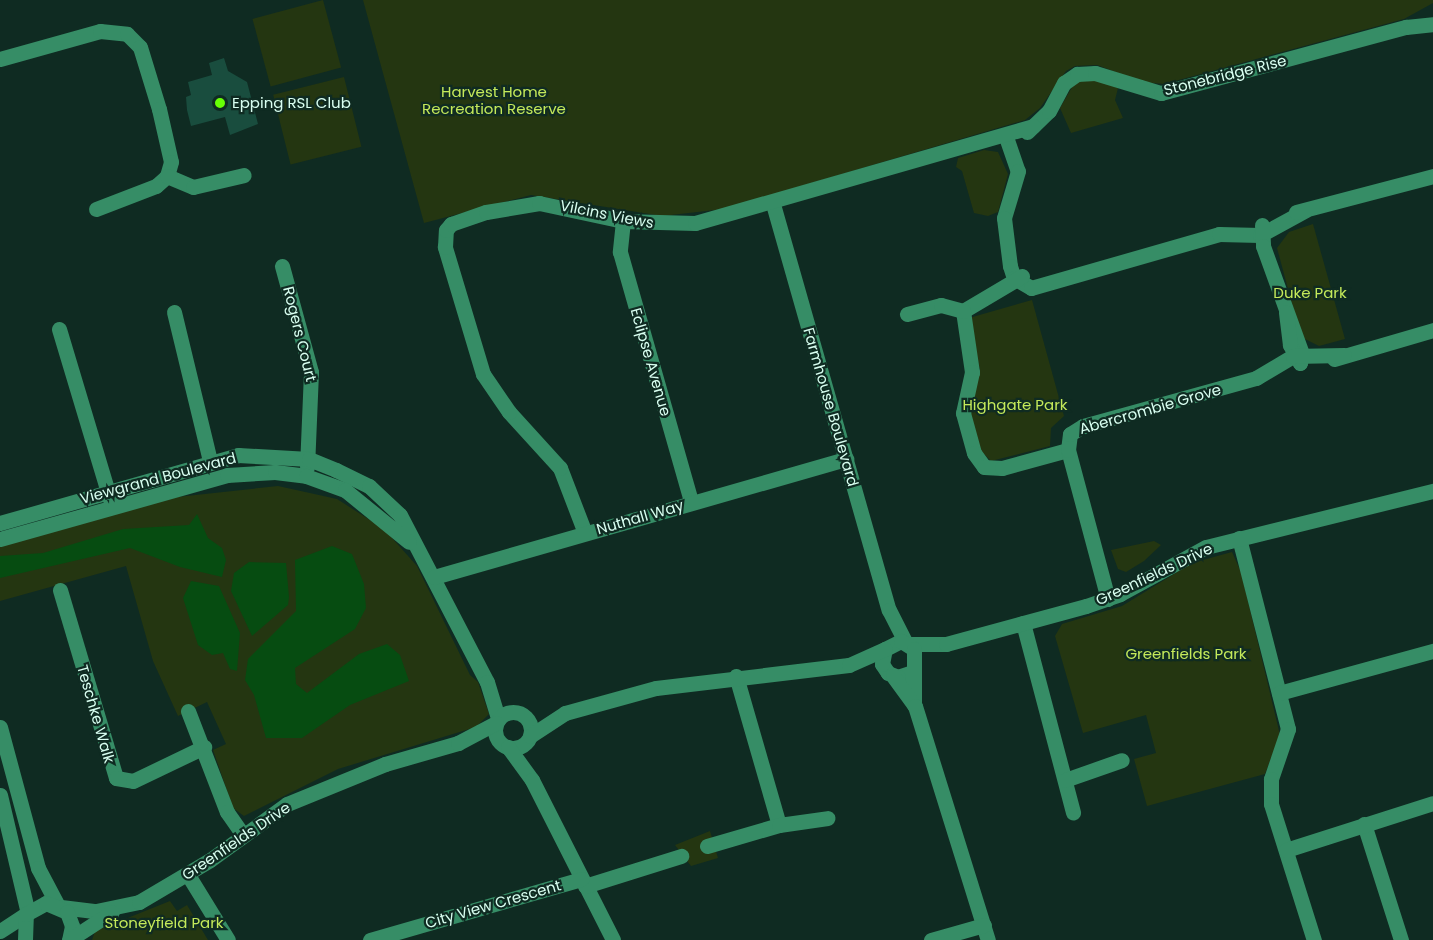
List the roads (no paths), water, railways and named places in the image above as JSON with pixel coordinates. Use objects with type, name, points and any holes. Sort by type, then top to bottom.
[{"type":"street","name":"Stonebridge Rise","points":[[1406,27],[1433,14]]},
{"type":"street","name":"Stonebridge Rise","points":[[1007,144],[1033,126],[1049,111],[1064,83],[1077,74],[1095,73],[1161,93],[1406,27],[1433,24]]},
{"type":"street","points":[[0,59],[100,31],[127,34],[140,47],[170,154],[167,176],[156,186],[96,209]]},
{"type":"street","points":[[963,311],[977,300],[1012,293],[1019,279],[1004,218],[1018,171],[1007,144]]},
{"type":"street","name":"Vilcins Views","points":[[585,533],[560,468],[509,412],[483,374],[444,238],[446,230],[459,220],[516,205],[561,205],[623,221],[695,223],[773,204],[960,149],[1007,144]]},
{"type":"street","points":[[167,176],[193,188],[244,175]]},
{"type":"street","points":[[1433,176],[1306,210],[1270,217],[1264,231],[1298,358],[1344,355],[1433,330]]},
{"type":"street","name":"Farmhouse Boulevard","points":[[773,204],[889,610],[908,643]]},
{"type":"street","name":"Eclipse Avenue","points":[[623,221],[620,252],[691,502]]},
{"type":"street","points":[[1019,279],[1066,276],[1219,234],[1264,231]]},
{"type":"street","name":"Rogers Court","points":[[282,266],[311,372],[309,459],[306,476]]},
{"type":"street","points":[[907,314],[941,305],[963,311]]},
{"type":"street","points":[[963,311],[972,372],[962,403],[978,461],[993,469],[1068,450]]},
{"type":"street","points":[[174,312],[210,461]]},
{"type":"street","points":[[59,329],[112,507]]},
{"type":"street","name":"Abercrombie Grove","points":[[1108,599],[1068,450],[1070,434],[1083,426],[1256,378],[1298,358]]},
{"type":"street","name":"Viewgrand Boulevard","points":[[0,523],[210,461],[258,454],[309,459],[351,476],[385,499],[400,514],[487,682],[497,721],[495,735],[505,746]]},
{"type":"street","name":"Nuthall Way","points":[[434,577],[846,459]]},
{"type":"street","name":"Viewgrand Boulevard","points":[[0,539],[227,475],[275,472],[306,476],[369,506],[422,555]]},
{"type":"street","name":"Greenfields Drive","points":[[908,643],[946,644],[1108,599],[1173,563],[1239,538],[1433,491]]},
{"type":"street","points":[[1239,538],[1288,729],[1269,790],[1314,940]]},
{"type":"street","name":"Teschke Walk","points":[[60,590],[116,778],[133,781],[204,747]]},
{"type":"street","name":"Farmhouse Boulevard","points":[[887,647],[889,610]]},
{"type":"street","points":[[1023,623],[1073,812]]},
{"type":"street","points":[[849,665],[887,647],[908,643],[917,655],[914,669],[915,706],[986,932],[931,940]]},
{"type":"street","name":"Greenfields Drive","points":[[914,669],[946,644]]},
{"type":"street","points":[[887,647],[882,664],[915,706]]},
{"type":"street","points":[[1279,693],[1433,651]]},
{"type":"street","points":[[532,780],[527,740],[519,713],[565,713],[656,688],[735,676],[849,665],[891,675],[914,669]]},
{"type":"street","points":[[735,676],[779,825]]},
{"type":"street","name":"Viewgrand Boulevard","points":[[487,682],[519,713]]},
{"type":"street","points":[[188,711],[204,747],[227,812],[243,835]]},
{"type":"street","name":"Greenfields Drive","points":[[69,940],[117,909],[188,875],[287,804],[334,782],[458,743],[497,721],[519,713]]},
{"type":"street","points":[[527,740],[565,713]]},
{"type":"street","points":[[0,727],[38,868],[59,907],[70,919],[69,940]]},
{"type":"street","name":"Greenfields Drive","points":[[458,743],[505,746],[527,740]]},
{"type":"street","points":[[505,746],[532,780],[613,940]]},
{"type":"street","points":[[1065,780],[1122,760]]},
{"type":"street","points":[[0,795],[27,914],[25,940]]},
{"type":"street","points":[[1286,850],[1433,803]]},
{"type":"street","points":[[707,846],[779,825],[828,818]]},
{"type":"street","points":[[1364,824],[1401,940]]},
{"type":"street","name":"City View Crescent","points":[[370,940],[681,856]]},
{"type":"street","points":[[188,875],[228,940]]},
{"type":"street","name":"Greenfields Drive","points":[[0,931],[38,905],[117,909]]},
{"type":"place","name":"Epping RSL Club","points":[[220,103]]},
{"type":"park label","name":"Harvest Home Recreation Reserve","points":[[494,100]]},
{"type":"park label","name":"Duke Park","points":[[1310,293]]},
{"type":"park label","name":"Highgate Park","points":[[1015,405]]},
{"type":"park label","name":"Greenfields Park","points":[[1186,654]]},
{"type":"park label","name":"Stoneyfield Park","points":[[164,923]]}]
